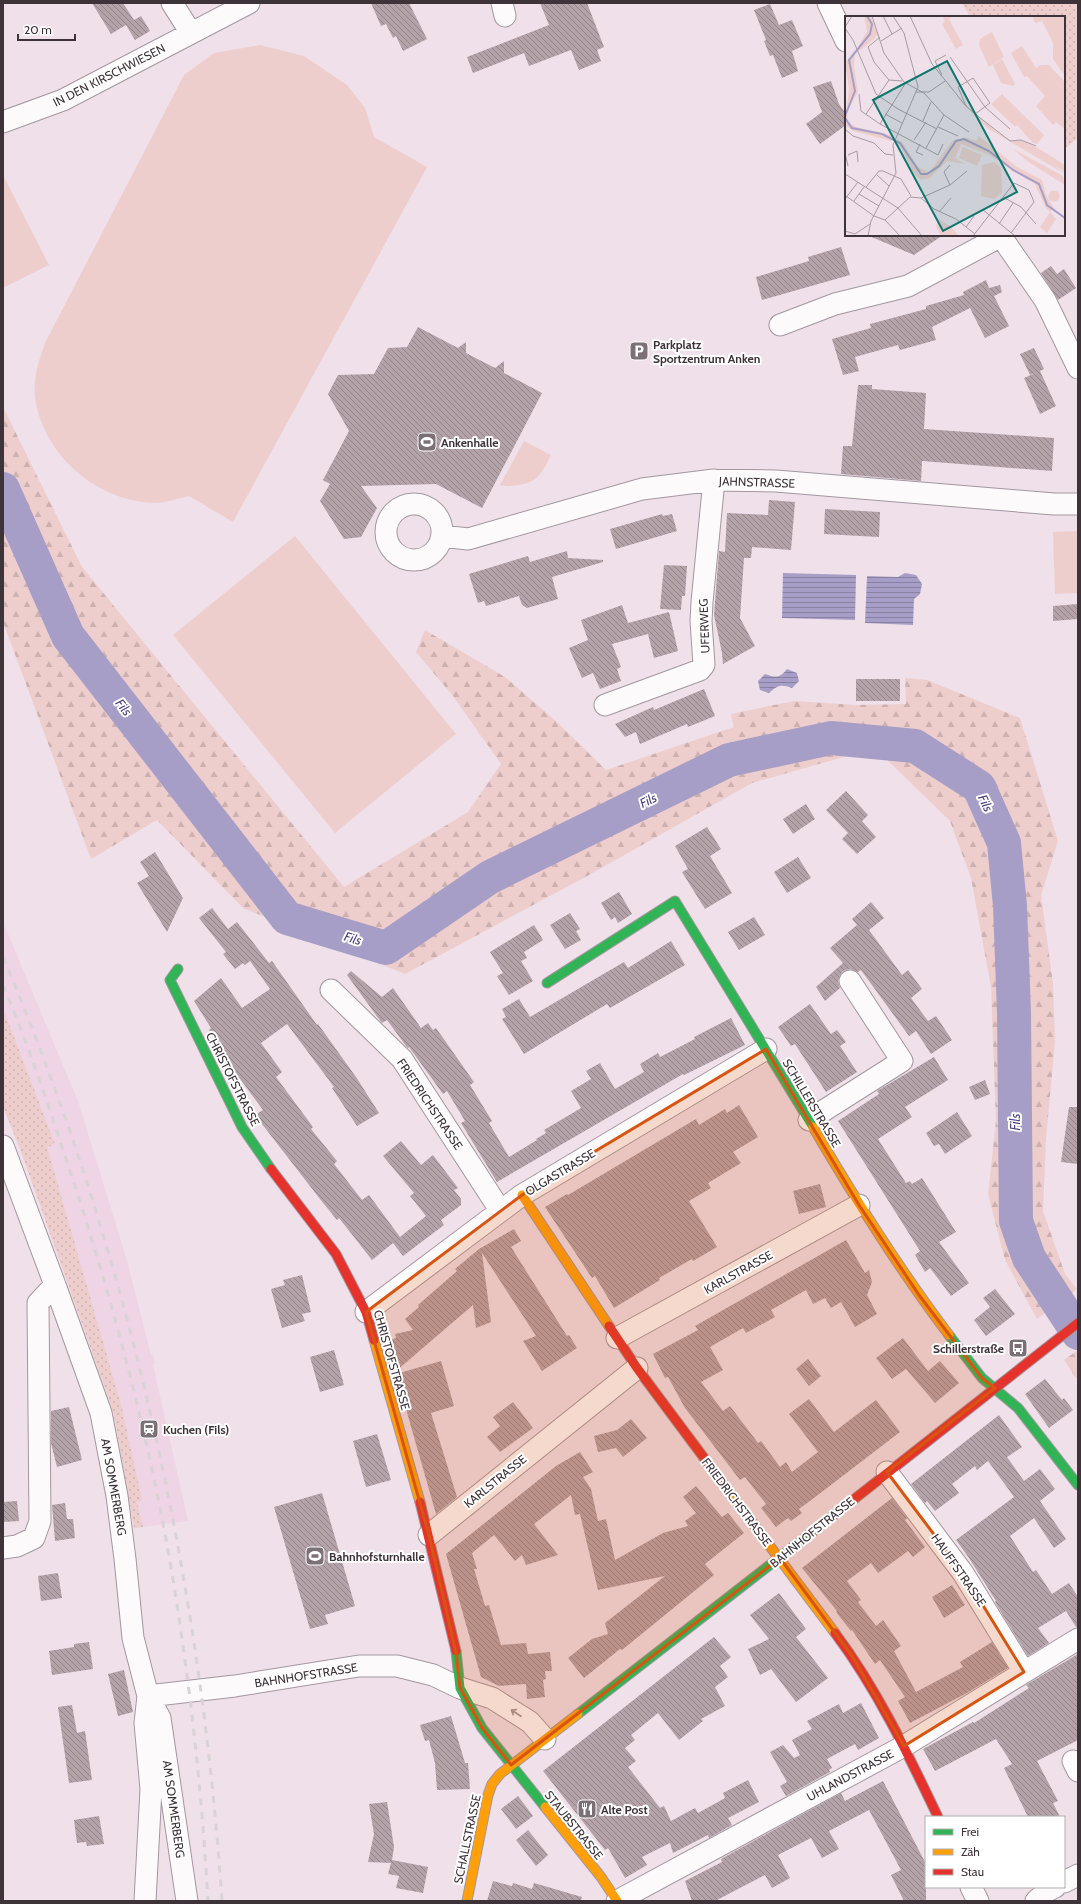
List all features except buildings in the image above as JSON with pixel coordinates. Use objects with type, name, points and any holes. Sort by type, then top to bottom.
[{"type":"street","points":[[172,3],[191,33]]},
{"type":"street","name":"IN DEN KIRSCHWIESEN","points":[[3,122],[63,100],[249,3]]},
{"type":"street","points":[[828,3],[845,39]]},
{"type":"street","points":[[780,325],[835,304],[908,286],[1000,236],[1045,300],[1078,368]]},
{"type":"street","name":"JAHNSTRASSE","points":[[442,536],[468,539],[642,489],[714,480],[776,481],[1054,504],[1078,504]]},
{"type":"street","name":"UFERWEG","points":[[605,705],[700,670],[704,666],[701,621],[702,602],[714,480]]},
{"type":"street","name":"SCHILLERSTRASSE","points":[[547,983],[675,901],[809,1120],[859,1205],[919,1295],[982,1378],[1007,1397],[1018,1408],[1078,1485]]},
{"type":"street","name":"CHRISTOFSTRASSE","points":[[178,969],[170,980],[242,1127],[288,1193],[336,1254],[366,1312],[429,1535],[456,1653],[460,1688]]},
{"type":"street","points":[[809,1120],[902,1061],[850,981]]},
{"type":"street","name":"FRIEDRICHSTRASSE","points":[[330,990],[402,1059],[500,1210]]},
{"type":"street","name":"OLGASTRASSE","points":[[366,1312],[522,1195],[766,1049]]},
{"type":"street","name":"AM SOMMERBERG","points":[[3,1146],[101,1413],[117,1496],[133,1638],[148,1696],[160,1718],[187,1901]]},
{"type":"street","name":"FRIEDRICHSTRASSE","points":[[522,1195],[637,1368],[852,1656],[904,1746],[938,1816]]},
{"type":"street","name":"KARLSTRASSE","points":[[617,1338],[859,1205]]},
{"type":"street","points":[[3,1548],[17,1546],[34,1538],[40,1521],[38,1303],[55,1285]]},
{"type":"street","name":"BAHNHOFSTRASSE","points":[[511,1765],[780,1558],[887,1472],[1078,1323]]},
{"type":"street","name":"KARLSTRASSE","points":[[429,1535],[637,1368]]},
{"type":"street","name":"HAUFFSTRASSE","points":[[887,1472],[963,1572],[1024,1672]]},
{"type":"street","name":"UHLANDSTRASSE","points":[[617,1901],[904,1746],[1078,1638]]},
{"type":"street","name":"BAHNHOFSTRASSE","points":[[148,1696],[235,1686],[359,1666],[397,1666],[433,1675],[460,1688],[492,1698],[530,1722],[544,1739]]},
{"type":"street","points":[[460,1688],[482,1728],[511,1765]]},
{"type":"street","name":"AM SOMMERBERG","points":[[145,1901],[151,1789],[145,1724],[148,1696]]},
{"type":"street","name":"SCHALLSTRASSE","points":[[467,1901],[488,1795],[492,1784],[500,1774],[511,1765]]},
{"type":"street","name":"STAUBSTRASSE","points":[[511,1765],[601,1877],[617,1901]]},
{"type":"street","points":[[1065,1881],[1078,1874]]},
{"type":"street","points":[[972,1888],[978,1901]]},
{"type":"street","points":[[1036,1901],[1047,1891],[1053,1888]]},
{"type":"highlighted area","points":[[766,1049],[859,1205],[919,1295],[982,1378],[995,1388],[887,1472],[963,1573],[1024,1672],[904,1746],[852,1656],[780,1558],[511,1765],[482,1728],[460,1688],[456,1653],[429,1535],[366,1312],[522,1195]]},
{"type":"shaded area","points":[[783,573],[856,575],[855,620],[782,618]]},
{"type":"shaded area","points":[[905,573],[916,575],[922,584],[920,594],[914,599],[913,625],[865,623],[867,576],[898,577]]},
{"type":"shaded area","points":[[787,669],[797,673],[799,681],[792,688],[780,686],[769,693],[760,690],[758,681],[765,674],[780,676]]},
{"type":"shaded area","points":[[3,922],[78,1101],[127,1261],[151,1355],[153,1355],[155,1364],[153,1365],[188,1521],[143,1527],[137,1501],[141,1500],[121,1404],[46,1147],[55,1144],[3,1008]]},
{"type":"green space","points":[[962,3],[1078,3],[1078,138],[1065,148],[1065,16],[969,16]]},
{"type":"green space","points":[[260,45],[304,56],[347,85],[365,108],[374,137],[427,167],[233,522],[189,496],[160,503],[134,501],[94,485],[77,472],[62,456],[49,438],[40,418],[35,397],[35,382],[39,361],[46,341],[184,75],[214,53]]},
{"type":"green space","points":[[3,175],[49,265],[3,288]]},
{"type":"green space","points":[[3,407],[82,567],[344,887],[468,812],[501,764],[453,696],[416,652],[425,630],[505,677],[558,723],[606,770],[734,727],[731,714],[794,701],[856,705],[906,704],[905,678],[927,680],[1020,718],[1058,841],[1041,895],[1053,984],[1055,1041],[1046,1139],[1043,1211],[1065,1274],[1077,1289],[1037,1319],[1005,1260],[988,1194],[996,1121],[991,987],[971,878],[950,821],[875,748],[752,783],[589,875],[405,974],[243,908],[157,820],[91,859],[3,622]]},
{"type":"green space","points":[[524,441],[551,455],[539,475],[530,482],[511,486],[500,485]]},
{"type":"green space","points":[[1078,531],[1078,593],[1055,594],[1053,532]]},
{"type":"green space","points":[[295,536],[456,734],[335,833],[173,635]]},
{"type":"green space","points":[[3,1008],[55,1144],[47,1147],[121,1404],[142,1500],[137,1502],[143,1527],[134,1528],[113,1411],[20,1149],[3,1107]]},
{"type":"green space","points":[[1078,1350],[1078,1381],[1064,1360]]},
{"type":"waterway","name":"Fils","points":[[3,489],[68,636],[287,918],[386,948],[490,877],[729,760],[831,738],[915,746],[979,787],[1004,843],[1010,906],[1014,1013],[1016,1221],[1029,1258],[1078,1333]]},
{"type":"railway","points":[[3,957],[48,1070],[88,1185],[122,1302],[152,1420],[177,1539],[196,1659],[211,1780],[222,1901]]},
{"type":"railway","points":[[3,985],[35,1067],[101,1268],[118,1328],[148,1449],[172,1571],[186,1665],[198,1766],[208,1901]]},
{"type":"traffic: fast","points":[[547,983],[675,901],[813,1127]]},
{"type":"traffic: fast","points":[[178,969],[170,980],[242,1127],[271,1169]]},
{"type":"traffic: fast","points":[[949,1335],[982,1378],[1018,1408],[1078,1485]]},
{"type":"traffic: fast","points":[[578,1714],[834,1515]]},
{"type":"traffic: fast","points":[[456,1651],[460,1688],[482,1728],[545,1807]]},
{"type":"traffic: slow","points":[[813,1127],[878,1233],[949,1335]]},
{"type":"traffic: slow","points":[[522,1195],[609,1326]]},
{"type":"traffic: slow","points":[[374,1340],[420,1502]]},
{"type":"traffic: slow","points":[[725,1486],[835,1633]]},
{"type":"traffic: slow","points":[[467,1901],[488,1795],[492,1784],[500,1774],[578,1714]]},
{"type":"traffic: slow","points":[[545,1807],[601,1877],[617,1901]]},
{"type":"traffic: jam","points":[[271,1169],[336,1254],[366,1312],[374,1340]]},
{"type":"traffic: jam","points":[[834,1515],[1078,1323]]},
{"type":"traffic: jam","points":[[609,1326],[637,1368],[725,1486]]},
{"type":"traffic: jam","points":[[420,1502],[456,1651]]},
{"type":"traffic: jam","points":[[835,1633],[865,1677],[891,1722],[938,1816]]},
{"type":"place","name":"Parkplatz Sportzentrum Anken","points":[[639,351]]},
{"type":"place","name":"Ankenhalle","points":[[427,442]]},
{"type":"place","name":"Schillerstraße","points":[[1018,1348]]},
{"type":"place","name":"Kuchen (Fils)","points":[[149,1429]]},
{"type":"place","name":"Bahnhofsturnhalle","points":[[315,1556]]},
{"type":"place","name":"Alte Post","points":[[587,1809]]}]
